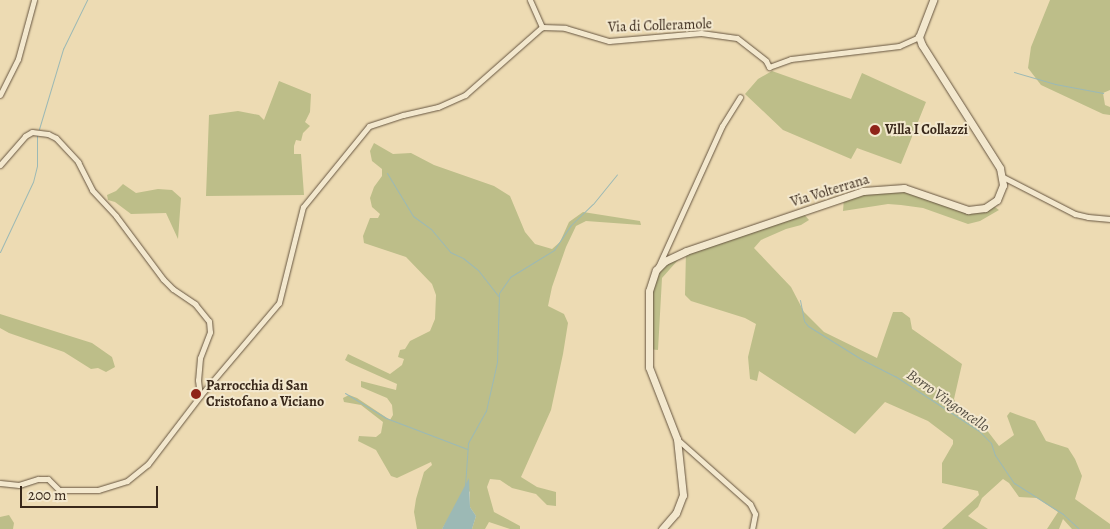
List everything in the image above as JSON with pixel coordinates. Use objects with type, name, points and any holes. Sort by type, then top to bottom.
[{"type":"main road","points":[[933,0],[919,36],[922,46],[992,154],[1003,177]]},
{"type":"main road","name":"Via Volterrana","points":[[656,270],[665,262],[686,251],[863,191],[904,188],[968,210],[985,208],[998,200],[1003,185],[1003,177]]},
{"type":"main road","points":[[656,270],[649,291],[649,367],[677,439],[683,495],[676,512],[662,529]]},
{"type":"street","points":[[0,95],[18,59],[34,0]]},
{"type":"street","points":[[0,484],[18,485],[38,479],[48,479],[59,490],[98,490],[126,481],[148,464],[200,396],[279,303],[302,207],[369,126],[402,115],[438,108],[465,95],[542,27],[530,0]]},
{"type":"street","name":"Via di Colleramole","points":[[542,27],[565,28],[609,41],[700,33],[738,38],[766,61],[769,67],[791,59],[900,46],[919,36]]},
{"type":"street","points":[[656,270],[722,126],[740,97]]},
{"type":"street","points":[[0,165],[25,136],[32,132],[48,134],[56,138],[78,162],[92,190],[116,216],[163,279],[173,289],[195,304],[208,321],[210,332],[200,358],[198,380],[200,396]]},
{"type":"street","points":[[1003,177],[1075,214],[1110,219]]},
{"type":"street","points":[[677,439],[750,504],[755,514],[752,529]]},
{"type":"green space","points":[[1050,0],[1110,0],[1110,90],[1103,93],[1105,105],[1110,107],[1110,115],[1103,114],[1041,85],[1028,68],[1031,47]]},
{"type":"green space","points":[[772,71],[851,99],[862,73],[926,102],[901,164],[857,148],[851,159],[783,130],[745,94],[758,79]]},
{"type":"green space","points":[[279,81],[311,94],[310,112],[305,122],[310,126],[303,133],[301,141],[296,140],[294,146],[294,154],[301,154],[304,195],[206,196],[209,115],[238,111],[259,115],[264,120]]},
{"type":"green space","points":[[374,143],[393,154],[411,153],[434,165],[494,186],[510,196],[525,232],[535,244],[552,249],[560,242],[569,222],[583,212],[640,221],[641,225],[586,221],[576,226],[566,247],[552,287],[548,306],[564,314],[568,323],[563,354],[551,410],[521,477],[537,487],[556,492],[556,506],[547,505],[536,494],[512,488],[500,480],[490,479],[487,487],[494,512],[520,526],[520,529],[510,529],[489,522],[485,529],[472,529],[476,516],[470,507],[470,491],[453,511],[442,529],[417,529],[414,512],[416,499],[424,472],[432,465],[431,462],[397,478],[391,476],[376,450],[358,441],[359,436],[376,437],[381,433],[383,422],[361,405],[344,402],[343,398],[349,395],[357,398],[390,420],[393,415],[392,405],[387,398],[361,387],[361,381],[396,390],[397,384],[345,360],[348,354],[390,374],[402,365],[404,359],[398,357],[400,350],[405,349],[410,341],[430,331],[435,319],[436,295],[432,284],[406,257],[364,243],[363,236],[370,218],[378,218],[380,214],[372,207],[370,198],[374,187],[382,176],[382,169],[372,161],[370,151]]},
{"type":"green space","points":[[123,184],[136,193],[158,189],[172,190],[181,198],[178,239],[166,213],[131,214],[115,202],[108,200],[107,195],[116,191]]},
{"type":"green space","points":[[904,188],[968,210],[992,205],[999,210],[980,221],[968,224],[923,208],[901,205],[888,204],[843,211],[844,198],[863,191]]},
{"type":"green space","points":[[802,212],[809,220],[801,225],[786,229],[761,240],[754,248],[791,287],[804,312],[824,332],[877,358],[893,312],[902,312],[910,318],[912,329],[962,364],[954,399],[959,411],[986,429],[999,446],[1014,435],[1007,416],[1010,412],[1035,421],[1046,441],[1068,448],[1082,476],[1075,499],[1110,524],[1110,529],[1072,529],[1063,519],[1059,529],[1047,529],[1058,512],[1037,498],[1019,497],[1009,483],[1003,479],[982,498],[978,507],[968,516],[988,529],[942,529],[979,495],[978,491],[942,483],[942,463],[953,444],[953,440],[928,421],[885,402],[855,434],[759,371],[757,381],[750,379],[748,357],[756,324],[745,318],[691,301],[685,295],[686,251]]},
{"type":"green space","points":[[686,251],[662,278],[658,350],[648,349],[650,291],[656,270],[665,261]]},
{"type":"green space","points":[[0,314],[92,343],[112,357],[115,367],[106,372],[98,368],[91,369],[64,352],[9,333],[0,328]]},
{"type":"green space","points":[[9,515],[14,523],[13,529],[0,529],[0,517]]},
{"type":"water","points":[[469,478],[470,507],[476,516],[472,529],[442,529]]},
{"type":"waterway","points":[[39,129],[63,49],[87,0]]},
{"type":"waterway","points":[[1014,72],[1055,84],[1103,93]]},
{"type":"waterway","points":[[0,252],[33,182],[37,166],[37,135]]},
{"type":"waterway","points":[[387,173],[413,216],[431,229],[450,252],[463,258],[478,270],[498,296]]},
{"type":"waterway","points":[[465,486],[468,443],[486,411],[497,362],[499,293],[510,277],[554,250],[571,225],[593,204],[617,174]]},
{"type":"waterway","name":"Borro Vingoncello","points":[[800,300],[804,321],[808,326],[861,359],[895,376],[979,431],[991,443],[995,455],[1014,483],[1063,514],[1079,529]]},
{"type":"waterway","points":[[345,393],[386,418],[467,449]]},
{"type":"place","name":"Villa I Collazzi","points":[[875,130]]},
{"type":"place","name":"Parrocchia di San Cristofano a Viciano","points":[[196,394]]}]
